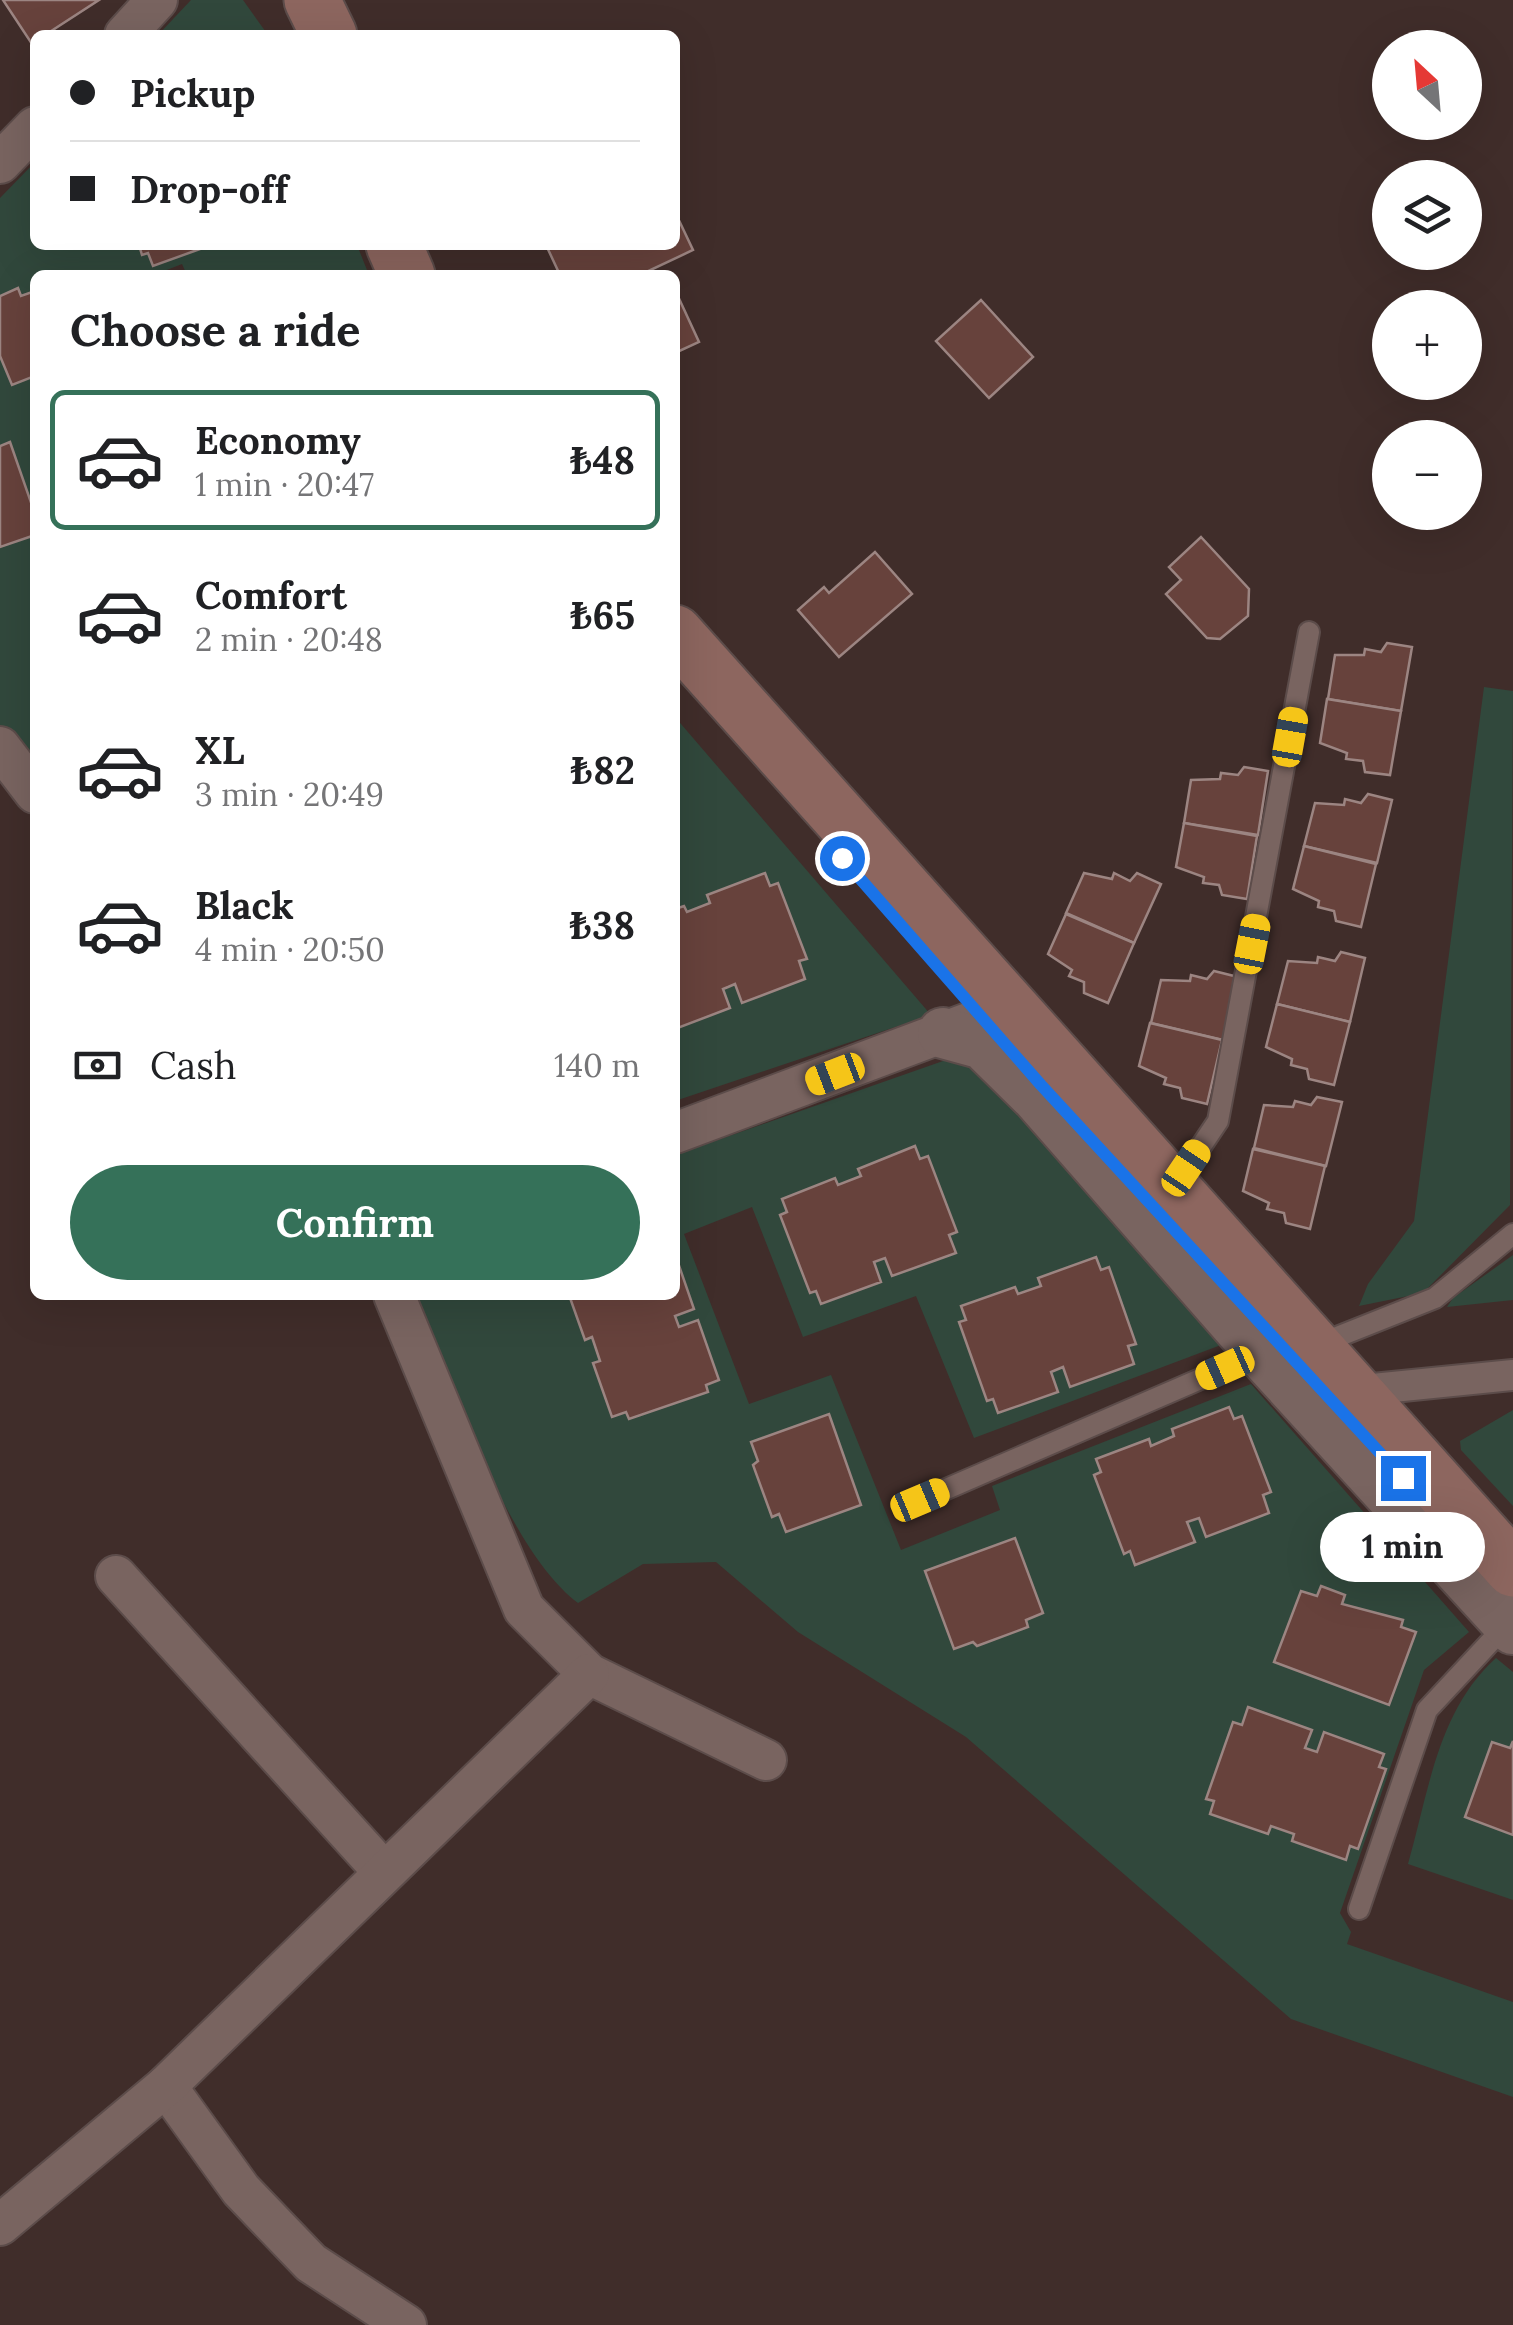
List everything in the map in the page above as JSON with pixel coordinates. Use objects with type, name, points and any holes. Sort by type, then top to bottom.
[{"type":"main road","points":[[291,0],[304,30]]},
{"type":"main road","points":[[312,0],[326,30]]},
{"type":"main road","points":[[680,639],[977,1019],[1170,1191],[1512,1619]]},
{"type":"main road","points":[[680,674],[977,1019],[1290,1344],[1353,1391],[1513,1569]]},
{"type":"street","points":[[129,30],[157,0]]},
{"type":"street","points":[[0,163],[30,132]]},
{"type":"street","points":[[0,747],[30,786]]},
{"type":"street","points":[[680,1131],[977,1019]]},
{"type":"street","points":[[396,1300],[524,1609],[589,1674],[766,1760]]},
{"type":"street","points":[[1353,1391],[1513,1374]]},
{"type":"street","points":[[116,1576],[384,1872]]},
{"type":"street","points":[[0,2224],[166,2086],[589,1674]]},
{"type":"street","points":[[166,2086],[241,2190],[311,2263],[406,2325]]},
{"type":"lane","points":[[1170,1191],[1218,1121],[1309,632]]},
{"type":"lane","points":[[920,1500],[1290,1344],[1435,1298],[1513,1234]]},
{"type":"lane","points":[[1359,1909],[1427,1710],[1512,1619]]},
{"type":"green space","points":[[191,0],[243,0],[264,30],[163,30]]},
{"type":"green space","points":[[30,167],[30,250],[359,250],[367,270],[185,270],[182,264],[167,270],[30,270],[30,768],[0,728],[0,198]]},
{"type":"green space","points":[[1484,687],[1513,691],[1510,1205],[1423,1293],[1359,1306],[1368,1284],[1414,1221]]},
{"type":"green space","points":[[680,723],[931,1015],[680,1099]]},
{"type":"green space","points":[[960,1059],[980,1072],[1221,1345],[974,1438],[916,1296],[803,1337],[752,1207],[684,1234],[749,1404],[831,1375],[901,1550],[1000,1510],[992,1486],[1251,1384],[1469,1632],[1424,1670],[1340,1913],[1351,1932],[1347,1944],[1513,2002],[1513,2097],[1291,2019],[966,1737],[798,1632],[716,1562],[643,1564],[578,1603],[552,1578],[505,1504],[463,1415],[418,1300],[680,1300],[680,1153],[943,1061]]},
{"type":"green space","points":[[1513,1255],[1513,1300],[1447,1307],[1453,1298]]},
{"type":"green space","points":[[1513,1410],[1513,1506],[1461,1450],[1460,1441]]},
{"type":"green space","points":[[1496,1658],[1513,1672],[1513,1900],[1408,1864],[1448,1727],[1476,1679]]},
{"type":"building","points":[[3,0],[99,0],[53,30],[30,30],[30,41]]},
{"type":"building","points":[[680,223],[693,250],[651,270],[558,270],[548,250],[680,250]]},
{"type":"building","points":[[140,250],[197,250],[153,266],[148,253],[142,255]]},
{"type":"building","points":[[18,288],[21,296],[30,293],[30,378],[12,385],[0,356],[0,296]]},
{"type":"building","points":[[981,300],[1033,357],[989,398],[936,341]]},
{"type":"building","points":[[680,301],[699,342],[680,351]]},
{"type":"building","points":[[10,442],[30,500],[30,537],[0,547],[0,446]]},
{"type":"building","points":[[1201,537],[1249,589],[1248,616],[1220,639],[1207,638],[1166,594],[1181,580],[1169,567]]},
{"type":"building","points":[[875,552],[912,594],[839,657],[798,610],[824,587],[829,593]]},
{"type":"building","points":[[1387,643],[1412,647],[1401,711],[1328,699],[1335,655],[1364,655],[1365,649],[1381,652]]},
{"type":"building","points":[[1327,699],[1401,711],[1390,775],[1365,772],[1363,761],[1346,759],[1347,753],[1320,743]]},
{"type":"building","points":[[1244,767],[1268,771],[1258,835],[1184,823],[1191,780],[1220,779],[1221,773],[1238,775]]},
{"type":"building","points":[[1368,794],[1392,800],[1377,863],[1304,846],[1315,803],[1344,805],[1345,799],[1361,803]]},
{"type":"building","points":[[1184,823],[1257,836],[1247,899],[1222,895],[1219,885],[1203,883],[1204,877],[1176,867]]},
{"type":"building","points":[[1304,846],[1376,864],[1361,927],[1336,921],[1334,911],[1318,907],[1319,901],[1293,889]]},
{"type":"building","points":[[765,873],[770,886],[778,883],[807,959],[799,961],[805,979],[742,1003],[735,984],[723,989],[730,1008],[680,1027],[680,907],[684,906],[687,912],[710,903],[707,895]]},
{"type":"building","points":[[1084,873],[1112,879],[1114,873],[1130,881],[1137,873],[1161,884],[1134,943],[1066,913]]},
{"type":"building","points":[[1066,914],[1134,943],[1108,1003],[1084,993],[1084,982],[1069,976],[1072,970],[1048,954]]},
{"type":"building","points":[[1341,952],[1365,958],[1350,1022],[1277,1004],[1288,961],[1317,963],[1318,957],[1335,961]]},
{"type":"building","points":[[1214,971],[1238,977],[1223,1040],[1151,1023],[1161,980],[1190,981],[1191,975],[1207,979]]},
{"type":"building","points":[[1277,1004],[1350,1022],[1334,1085],[1309,1079],[1307,1069],[1291,1065],[1292,1059],[1266,1047]]},
{"type":"building","points":[[1150,1023],[1222,1040],[1207,1104],[1182,1098],[1180,1088],[1164,1084],[1166,1078],[1139,1066]]},
{"type":"building","points":[[1317,1097],[1342,1102],[1326,1166],[1254,1148],[1264,1105],[1293,1107],[1295,1101],[1311,1105]]},
{"type":"building","points":[[915,1146],[920,1159],[928,1156],[957,1232],[949,1235],[956,1253],[892,1276],[885,1258],[874,1262],[881,1282],[821,1304],[816,1291],[810,1293],[780,1215],[787,1212],[782,1199],[835,1178],[838,1185],[861,1176],[858,1169]]},
{"type":"building","points":[[1253,1149],[1325,1166],[1310,1229],[1286,1223],[1284,1213],[1267,1209],[1269,1203],[1243,1191]]},
{"type":"building","points":[[1096,1257],[1101,1270],[1109,1267],[1136,1344],[1128,1346],[1134,1364],[1070,1387],[1063,1367],[1051,1372],[1058,1392],[998,1413],[993,1399],[987,1401],[959,1322],[966,1320],[961,1306],[1015,1287],[1018,1294],[1041,1286],[1038,1278]]},
{"type":"building","points":[[680,1268],[694,1309],[675,1316],[679,1327],[698,1320],[719,1380],[706,1385],[708,1392],[629,1419],[626,1412],[612,1417],[593,1363],[600,1361],[592,1337],[585,1340],[571,1300],[680,1300]]},
{"type":"building","points":[[1229,1407],[1234,1419],[1242,1416],[1271,1492],[1263,1495],[1269,1513],[1206,1537],[1199,1518],[1187,1522],[1195,1542],[1135,1565],[1130,1551],[1124,1554],[1094,1475],[1101,1472],[1096,1459],[1149,1439],[1151,1446],[1174,1436],[1172,1429]]},
{"type":"building","points":[[829,1414],[861,1505],[786,1532],[779,1514],[772,1517],[753,1465],[758,1461],[751,1442]]},
{"type":"building","points":[[1015,1538],[1043,1613],[1026,1620],[1028,1627],[977,1646],[973,1642],[954,1649],[925,1571]]},
{"type":"building","points":[[1321,1586],[1345,1595],[1342,1604],[1403,1620],[1401,1627],[1416,1632],[1389,1705],[1274,1662],[1301,1591],[1317,1596]]},
{"type":"building","points":[[1248,1707],[1312,1730],[1305,1748],[1317,1752],[1324,1732],[1384,1754],[1379,1767],[1386,1769],[1358,1849],[1350,1846],[1346,1860],[1292,1841],[1294,1834],[1271,1826],[1268,1834],[1210,1814],[1214,1801],[1206,1799],[1233,1722],[1242,1725]]},
{"type":"building","points":[[1513,1741],[1513,1835],[1465,1817],[1492,1742],[1510,1748]]},
{"type":"route","points":[[842,858],[1041,1085],[1403,1478]]}]
